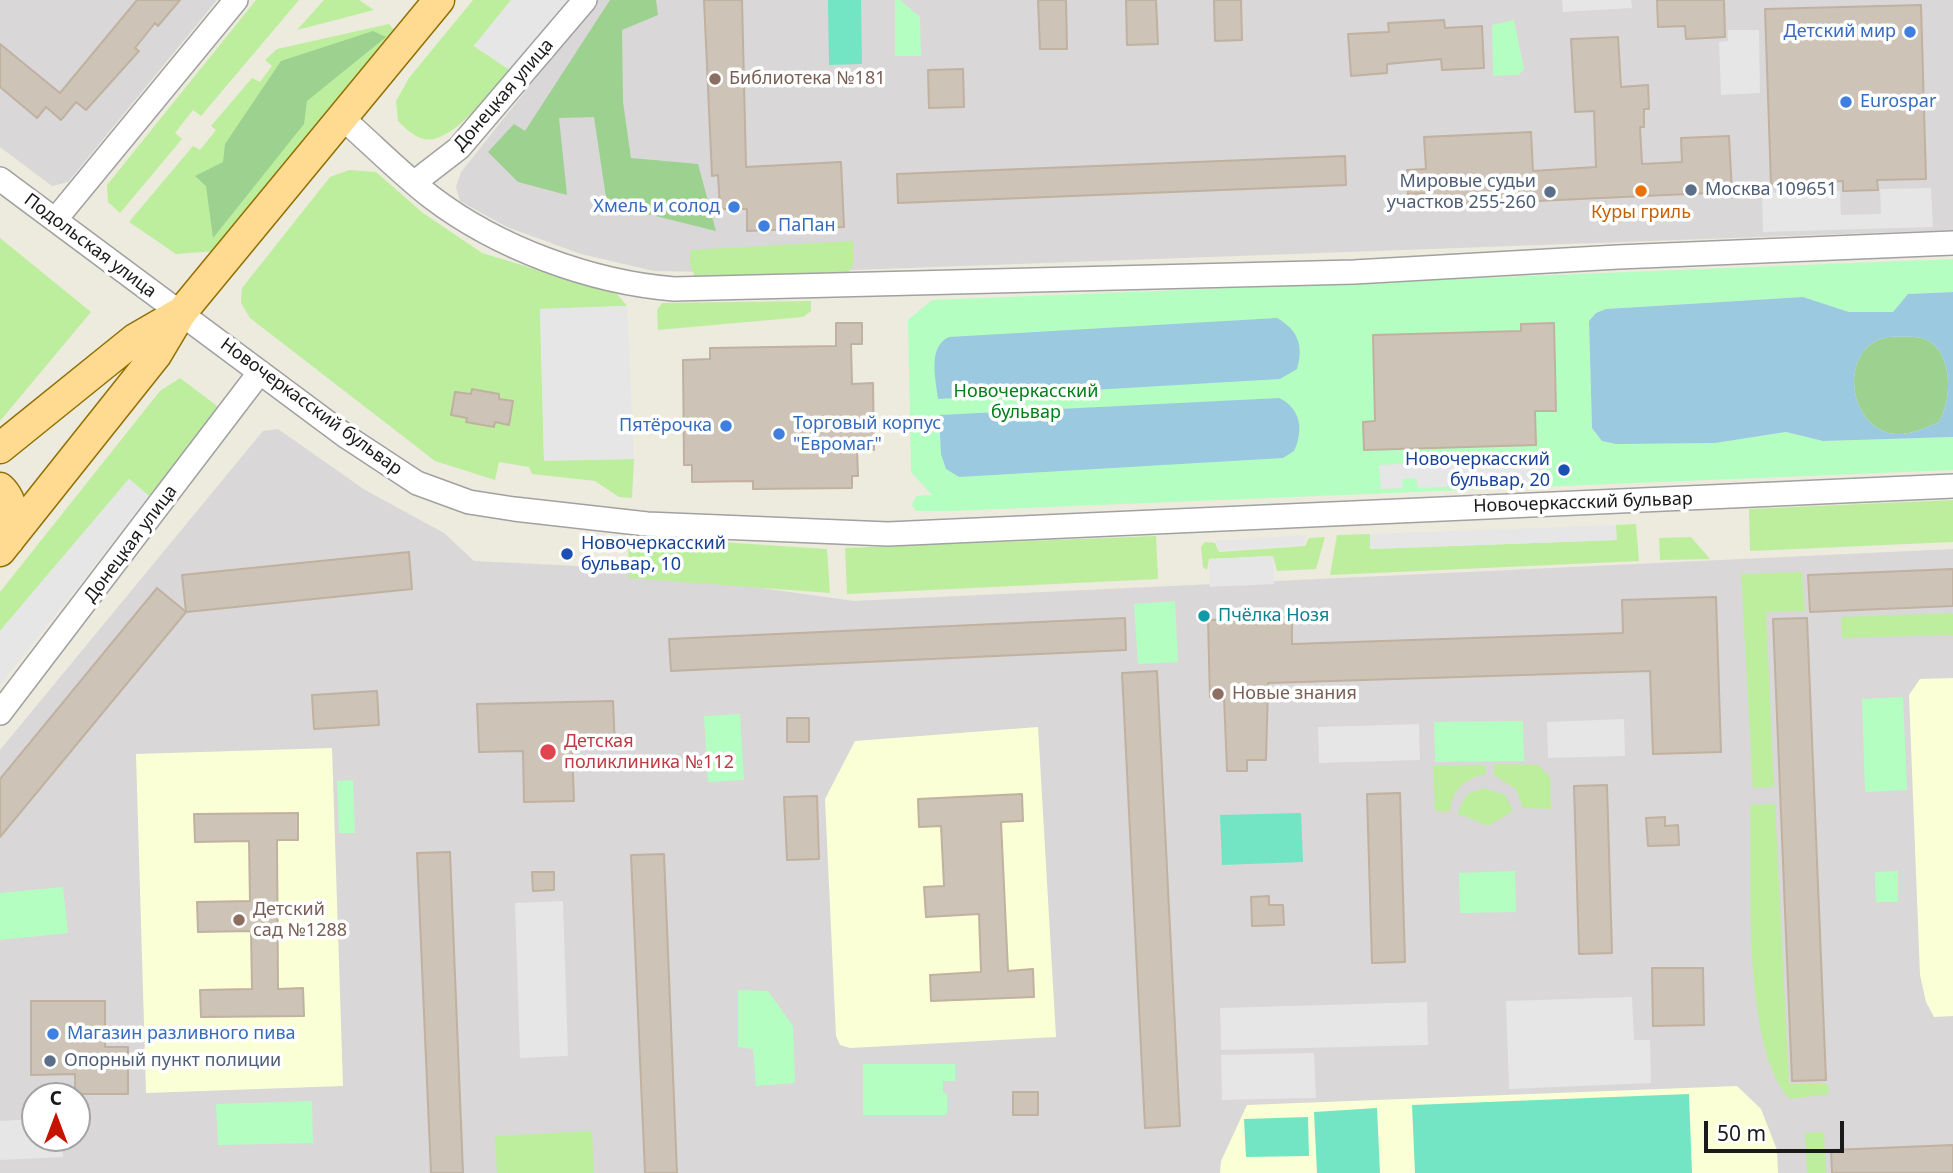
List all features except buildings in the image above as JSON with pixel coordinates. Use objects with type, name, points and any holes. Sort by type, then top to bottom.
[{"type":"main road","points":[[4,545],[156,355],[181,313],[439,0]]},
{"type":"main road","points":[[0,448],[135,339],[181,313]]},
{"type":"main road","points":[[0,488],[11,508],[13,523],[4,545]]},
{"type":"street","points":[[55,220],[236,0]]},
{"type":"street","name":"Донецкая улица","points":[[415,181],[460,148],[585,0]]},
{"type":"street","points":[[342,118],[430,196],[494,236],[625,283],[674,289],[1354,272],[1742,251],[1953,243]]},
{"type":"street","name":"Подольская улица","points":[[0,179],[181,313]]},
{"type":"street","name":"Новочеркасский бульвар","points":[[181,313],[347,437],[416,482],[441,494],[513,509],[647,524],[888,534],[1953,486]]},
{"type":"street","name":"Донецкая улица","points":[[0,713],[260,372]]},
{"type":"shaded area","points":[[0,0],[217,0],[68,182],[52,186],[0,147]]},
{"type":"shaded area","points":[[511,0],[567,0],[510,70],[474,46]]},
{"type":"shaded area","points":[[598,0],[1953,0],[1953,230],[769,273],[654,271],[581,254],[507,227],[460,201],[456,187],[461,172]]},
{"type":"shaded area","points":[[1562,0],[1631,0],[1632,8],[1563,12]]},
{"type":"shaded area","points":[[1728,30],[1759,30],[1760,93],[1721,95],[1719,42],[1728,41]]},
{"type":"shaded area","points":[[1931,188],[1933,227],[1763,232],[1762,193],[1840,191],[1841,215],[1881,214],[1880,189]]},
{"type":"shaded area","points":[[627,306],[634,459],[544,461],[540,309]]},
{"type":"shaded area","points":[[278,429],[365,490],[444,533],[474,561],[619,568],[854,601],[1953,549],[1953,1173],[0,1173],[0,750],[263,431]]},
{"type":"shaded area","points":[[1530,457],[1543,461],[1544,483],[1418,488],[1416,478],[1402,479],[1403,488],[1381,489],[1379,465]]},
{"type":"shaded area","points":[[129,479],[149,496],[0,685],[0,631]]},
{"type":"shaded area","points":[[1616,525],[1617,540],[1370,549],[1370,534]]},
{"type":"shaded area","points":[[1307,535],[1304,545],[1219,551],[1216,541]]},
{"type":"shaded area","points":[[1273,556],[1274,584],[1210,587],[1209,559]]},
{"type":"shaded area","points":[[1953,678],[1953,1016],[1934,1017],[1926,1002],[1920,975],[1909,695],[1920,679]]},
{"type":"shaded area","points":[[1624,719],[1625,756],[1548,758],[1547,722]]},
{"type":"shaded area","points":[[1419,724],[1420,760],[1319,763],[1318,727]]},
{"type":"shaded area","points":[[1038,727],[1056,1037],[850,1048],[840,1045],[836,1036],[825,799],[855,741]]},
{"type":"shaded area","name":"Детский сад №1288","points":[[332,748],[343,1086],[146,1093],[136,754]]},
{"type":"shaded area","points":[[563,901],[568,1056],[520,1058],[515,903]]},
{"type":"shaded area","points":[[1632,997],[1634,1040],[1650,1040],[1651,1083],[1509,1089],[1506,1001]]},
{"type":"shaded area","points":[[1427,1002],[1428,1045],[1221,1050],[1220,1008]]},
{"type":"shaded area","points":[[1314,1053],[1316,1098],[1222,1100],[1221,1055]]},
{"type":"shaded area","points":[[1737,1086],[1761,1109],[1777,1150],[1778,1173],[1220,1173],[1221,1161],[1247,1105]]},
{"type":"shaded area","points":[[21,1120],[21,1152],[63,1152],[63,1157],[0,1160],[0,1121]]},
{"type":"green space","points":[[256,0],[299,0],[201,116],[193,110],[175,133],[182,139],[120,213],[108,202],[107,185]]},
{"type":"green space","points":[[324,0],[359,0],[374,10],[297,30]]},
{"type":"green space","points":[[473,0],[511,0],[474,46],[510,70],[459,125],[435,139],[420,138],[398,121],[396,101],[409,78]]},
{"type":"green space","points":[[610,0],[656,0],[658,15],[622,30],[623,102],[631,158],[698,164],[716,231],[607,204],[594,117],[559,118],[567,195],[518,182],[488,152],[514,124],[525,131]]},
{"type":"green space","points":[[828,0],[861,0],[862,64],[829,65]]},
{"type":"green space","points":[[895,0],[900,0],[920,17],[921,56],[895,56]]},
{"type":"green space","points":[[1514,20],[1524,69],[1519,75],[1493,76],[1492,25]]},
{"type":"green space","points":[[389,24],[397,33],[216,251],[176,254],[129,222],[193,146],[200,150],[216,130],[211,126],[252,78],[260,82],[272,66],[265,60],[277,49]]},
{"type":"green space","points":[[373,31],[386,37],[307,101],[304,124],[213,238],[206,186],[195,176],[223,162],[225,144],[281,61]]},
{"type":"green space","points":[[349,170],[376,172],[423,213],[482,253],[617,294],[627,306],[540,309],[544,460],[634,459],[632,498],[619,497],[595,481],[532,474],[529,467],[499,462],[495,480],[435,461],[250,318],[241,303],[242,288],[330,177]]},
{"type":"green space","points":[[0,238],[91,312],[0,421]]},
{"type":"green space","points":[[853,241],[853,265],[847,275],[695,277],[690,265],[690,250]]},
{"type":"green space","name":"Новочеркасский бульвар","points":[[1953,259],[1953,292],[1908,294],[1893,312],[1849,312],[1803,297],[1606,309],[1596,313],[1589,321],[1592,428],[1715,443],[1786,432],[1823,441],[1953,437],[1953,470],[952,511],[916,511],[912,505],[916,496],[932,495],[911,472],[908,320],[932,300]]},
{"type":"green space","points":[[811,301],[811,311],[803,317],[658,330],[657,310],[662,303]]},
{"type":"green space","points":[[1888,337],[1923,338],[1936,346],[1942,355],[1948,390],[1943,414],[1938,423],[1902,434],[1884,431],[1870,422],[1860,408],[1855,391],[1855,373],[1860,357],[1871,344]]},
{"type":"green space","points":[[180,378],[221,409],[149,496],[129,479],[0,631],[0,592],[160,391]]},
{"type":"green space","points":[[1953,500],[1953,542],[1750,551],[1749,509]]},
{"type":"green space","points":[[1636,524],[1639,561],[1330,575],[1337,535],[1370,534],[1371,549],[1616,540],[1616,525]]},
{"type":"green space","points":[[628,536],[827,549],[830,593],[629,578]]},
{"type":"green space","points":[[1156,536],[1158,579],[847,594],[845,548]]},
{"type":"green space","points":[[1325,537],[1316,569],[1277,571],[1273,556],[1209,559],[1207,570],[1203,567],[1201,547],[1205,542],[1215,543],[1219,552],[1305,546],[1309,538]]},
{"type":"green space","points":[[1691,537],[1710,559],[1660,560],[1659,538]]},
{"type":"green space","points":[[1802,572],[1805,611],[1766,612],[1774,787],[1753,788],[1741,574]]},
{"type":"green space","points":[[1175,601],[1178,662],[1138,664],[1134,604]]},
{"type":"green space","points":[[1953,613],[1953,635],[1842,638],[1841,617]]},
{"type":"green space","points":[[1903,697],[1907,790],[1865,792],[1862,699]]},
{"type":"green space","points":[[740,714],[744,780],[708,782],[704,716]]},
{"type":"green space","points":[[1523,721],[1524,761],[1435,762],[1434,722]]},
{"type":"green space","points":[[1494,764],[1538,765],[1550,777],[1551,809],[1523,808],[1516,789],[1494,775]]},
{"type":"green space","points":[[1485,765],[1486,774],[1472,778],[1457,791],[1450,811],[1435,811],[1433,766]]},
{"type":"green space","points":[[353,780],[355,833],[339,833],[337,781]]},
{"type":"green space","points":[[1484,788],[1505,795],[1513,811],[1488,826],[1457,813],[1467,794]]},
{"type":"green space","points":[[1775,804],[1789,1084],[1828,1084],[1829,1094],[1790,1099],[1774,1074],[1763,1041],[1752,960],[1750,805]]},
{"type":"green space","points":[[1301,813],[1303,862],[1222,865],[1220,815]]},
{"type":"green space","points":[[1515,871],[1516,912],[1460,913],[1459,873]]},
{"type":"green space","points":[[1898,871],[1898,902],[1876,902],[1875,872]]},
{"type":"green space","points":[[63,887],[68,933],[0,940],[0,893]]},
{"type":"green space","points":[[738,990],[768,991],[793,1026],[795,1083],[756,1086],[753,1049],[738,1047]]},
{"type":"green space","points":[[863,1064],[955,1064],[955,1081],[943,1081],[943,1093],[947,1093],[947,1115],[863,1115]]},
{"type":"green space","points":[[1689,1094],[1692,1173],[1415,1173],[1412,1105]]},
{"type":"green space","points":[[312,1101],[313,1143],[218,1145],[216,1104]]},
{"type":"green space","points":[[1377,1108],[1380,1173],[1317,1173],[1314,1112]]},
{"type":"green space","points":[[1308,1117],[1309,1156],[1246,1157],[1244,1119]]},
{"type":"green space","points":[[592,1131],[594,1173],[497,1173],[495,1136]]},
{"type":"green space","points":[[1824,1132],[1826,1173],[1807,1173],[1805,1133]]},
{"type":"water","points":[[1953,292],[1953,437],[1823,441],[1786,432],[1715,443],[1616,444],[1602,441],[1592,428],[1589,321],[1596,313],[1606,309],[1803,297],[1849,312],[1893,312],[1908,294]],"holes":[[[1888,337],[1923,338],[1936,346],[1942,355],[1948,390],[1943,414],[1938,423],[1902,434],[1884,431],[1870,422],[1860,408],[1855,391],[1855,373],[1860,357],[1871,344]]]},
{"type":"water","points":[[1277,318],[1294,333],[1300,353],[1297,369],[1280,379],[938,399],[935,356],[942,342],[949,337]]},
{"type":"water","points":[[1279,398],[1296,414],[1299,428],[1294,451],[1283,458],[959,477],[946,469],[941,454],[939,415]]},
{"type":"place","name":"Детский мир","points":[[1910,32]]},
{"type":"place","name":"Библиотека №181","points":[[715,79]]},
{"type":"place","name":"Eurospar","points":[[1846,102]]},
{"type":"place","name":"Москва 109651","points":[[1691,190]]},
{"type":"place","name":"Куры гриль","points":[[1641,191]]},
{"type":"place","name":"Мировые судьи участков 255-260","points":[[1550,192]]},
{"type":"place","name":"Хмель и солод","points":[[734,207]]},
{"type":"place","name":"ПаПан","points":[[764,226]]},
{"type":"place","name":"Пятёрочка","points":[[726,426]]},
{"type":"place","name":"Торговый корпус \"Евромаг\"","points":[[779,434]]},
{"type":"place","name":"Новочеркасский бульвар, 20","points":[[1564,470]]},
{"type":"place","name":"Новочеркасский бульвар, 10","points":[[567,554]]},
{"type":"place","name":"Пчёлка Нозя","points":[[1204,616]]},
{"type":"place","name":"Новые знания","points":[[1218,694]]},
{"type":"place","name":"Детская поликлиника №112","points":[[548,752]]},
{"type":"place","name":"Детский сад №1288","points":[[239,920]]},
{"type":"place","name":"Магазин разливного пива","points":[[53,1034]]},
{"type":"place","name":"Опорный пункт полиции","points":[[50,1061]]}]
